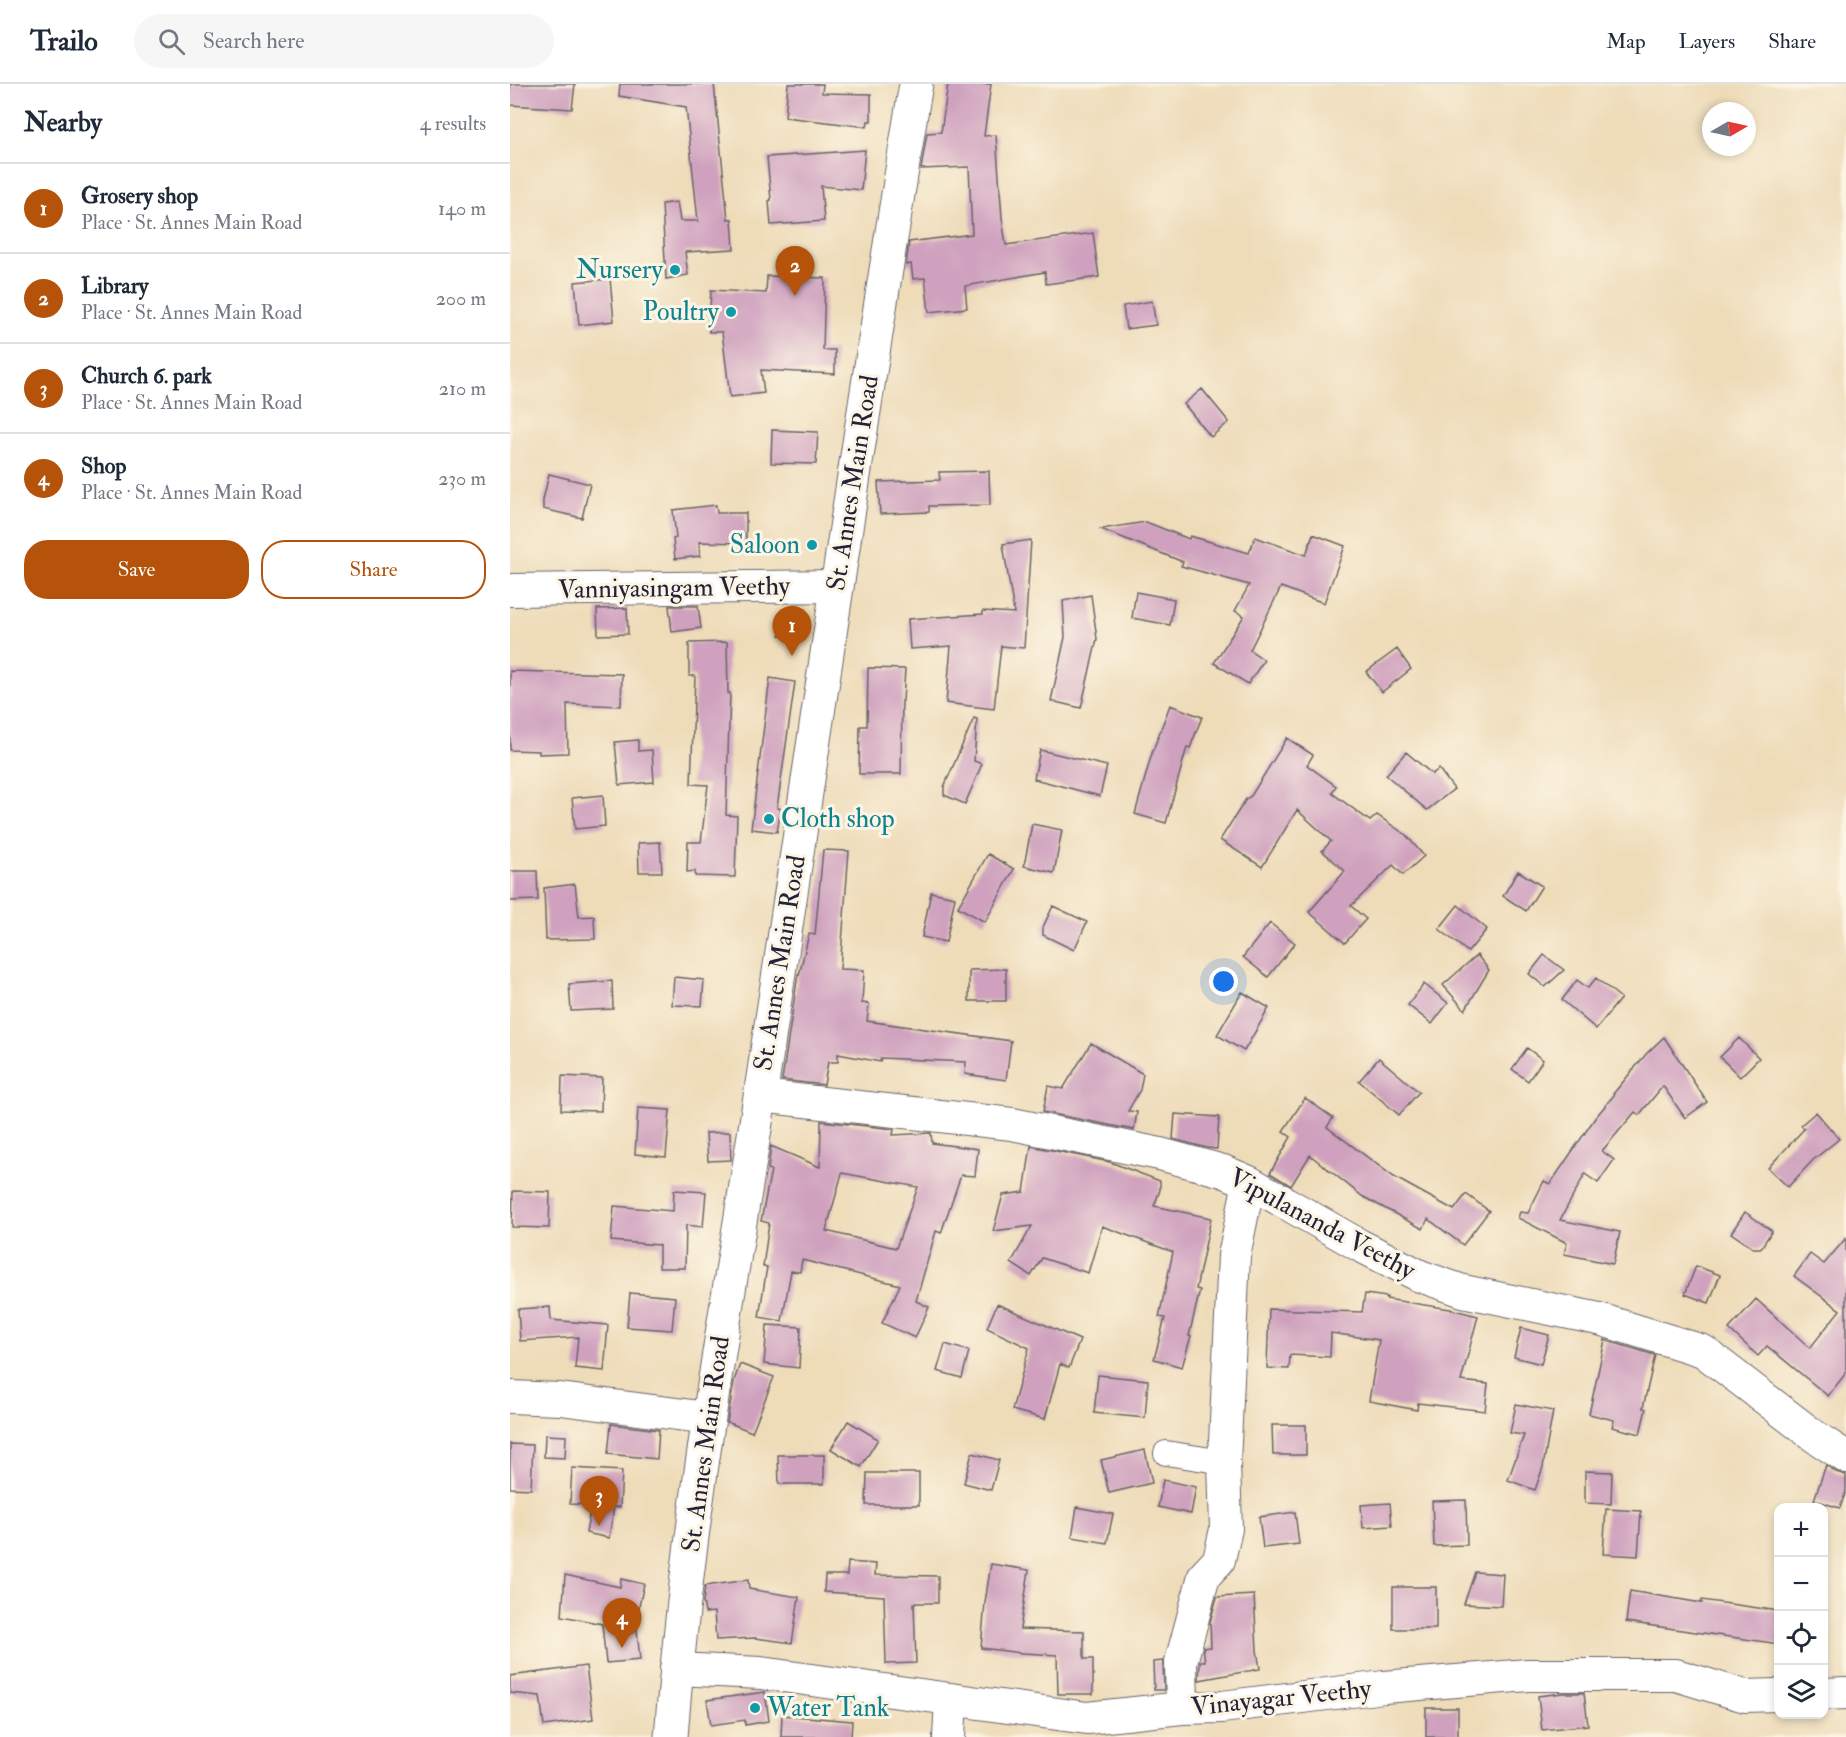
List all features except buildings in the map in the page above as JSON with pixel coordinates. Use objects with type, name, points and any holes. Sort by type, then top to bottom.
[{"type":"street","name":"St. Annes Main Road","points":[[671,1737],[676,1669],[708,1418],[916,84]]},
{"type":"street","name":"Vanniyasingam Veethy","points":[[510,590],[837,586]]},
{"type":"street","name":"Vipulananda Veethy","points":[[760,1096],[1012,1124],[1160,1154],[1223,1171],[1249,1182],[1359,1245],[1420,1276],[1463,1290],[1599,1319],[1703,1351],[1814,1436],[1846,1457]]},
{"type":"street","points":[[1182,1708],[1181,1662],[1204,1576],[1220,1560],[1226,1529],[1224,1462],[1234,1256],[1249,1182]]},
{"type":"street","points":[[510,1397],[560,1399],[708,1418]]},
{"type":"street","points":[[1166,1453],[1224,1462]]},
{"type":"street","name":"Vinayagar Veethy","points":[[676,1669],[761,1673],[1087,1718],[1182,1708],[1222,1707],[1384,1687],[1528,1675],[1676,1675],[1745,1696],[1774,1695]]},
{"type":"street","points":[[1828,1694],[1846,1694]]},
{"type":"street","points":[[949,1737],[951,1699]]},
{"type":"place","name":"Nursery","points":[[675,270]]},
{"type":"place","name":"Library","points":[[795,296]]},
{"type":"place","name":"Poultry","points":[[731,312]]},
{"type":"place","name":"Saloon","points":[[812,545]]},
{"type":"place","name":"Grosery shop","points":[[792,656]]},
{"type":"place","name":"Cloth shop","points":[[769,819]]},
{"type":"place","name":"Church 6. park","points":[[599,1526]]},
{"type":"place","name":"Shop","points":[[622,1648]]},
{"type":"place","name":"Water Tank","points":[[755,1708]]}]
